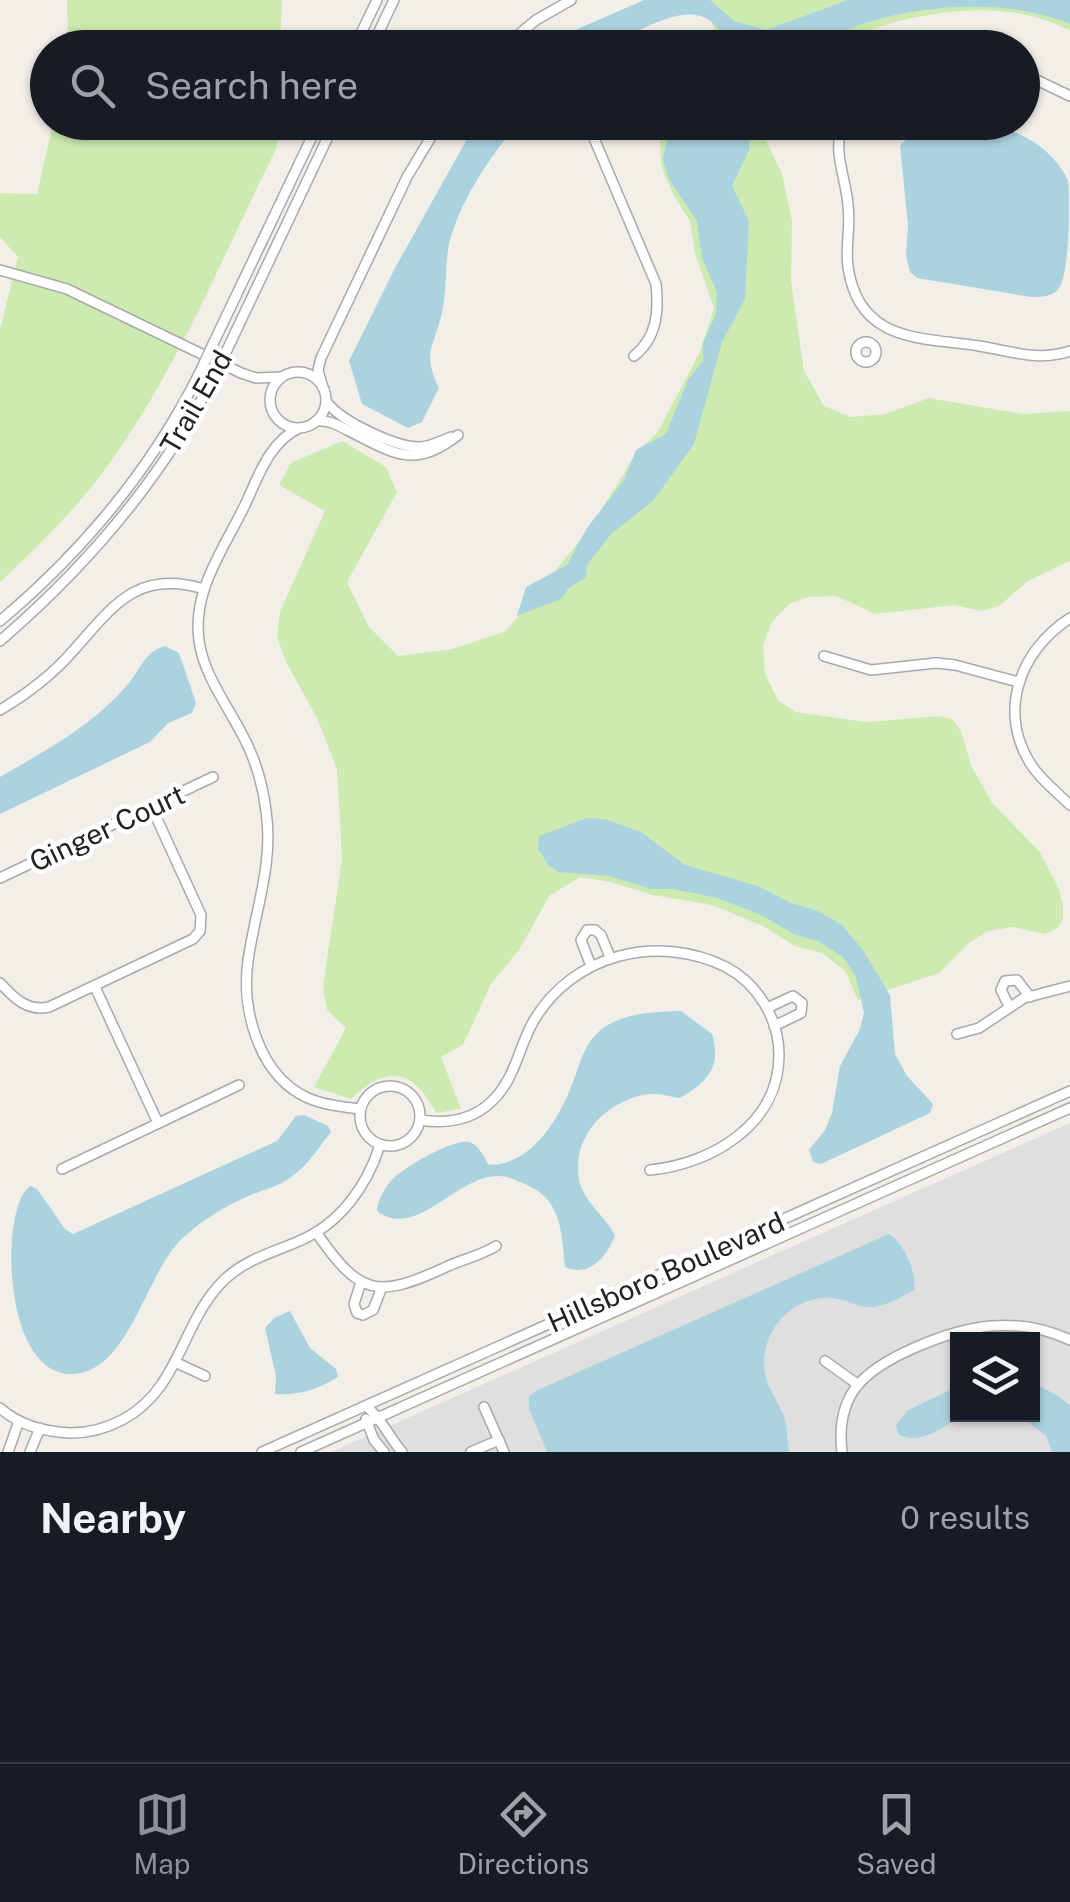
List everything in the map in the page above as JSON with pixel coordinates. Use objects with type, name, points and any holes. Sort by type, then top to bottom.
[{"type":"street","points":[[363,30],[377,0]]},
{"type":"street","points":[[380,30],[394,0]]},
{"type":"street","points":[[524,29],[571,0]]},
{"type":"street","points":[[1040,82],[1070,96]]},
{"type":"street","name":"Trail End","points":[[0,622],[62,563],[123,493],[164,435],[213,344],[309,140]]},
{"type":"street","name":"Trail End","points":[[0,641],[50,597],[146,486],[214,376],[326,140]]},
{"type":"street","points":[[316,422],[326,400],[318,370],[322,358],[407,177],[429,140]]},
{"type":"street","points":[[595,140],[656,284],[654,330],[634,356]]},
{"type":"street","points":[[840,140],[851,280],[865,308],[884,326],[918,340],[986,347],[1018,355],[1038,357],[1070,351]]},
{"type":"street","points":[[0,270],[96,301],[256,378],[281,378],[322,358]]},
{"type":"street","points":[[0,281],[16,276]]},
{"type":"street","points":[[872,344],[884,326]]},
{"type":"street","points":[[298,372],[311,375],[323,388]]},
{"type":"street","points":[[256,378],[269,400],[277,430],[276,446],[204,589],[199,628],[204,664],[252,754],[267,814],[266,878],[247,977],[254,1032],[270,1065],[293,1090],[321,1103],[360,1109]]},
{"type":"street","points":[[269,400],[281,378]]},
{"type":"street","points":[[276,446],[299,428],[330,421],[395,453],[413,457],[440,449],[458,435],[429,446],[406,446],[342,417],[326,400]]},
{"type":"street","points":[[272,413],[281,423],[299,428]]},
{"type":"street","points":[[0,710],[54,671],[98,619],[123,598],[169,584],[204,589]]},
{"type":"street","points":[[1070,618],[1038,644],[1023,668],[1014,708],[1021,745],[1042,778],[1070,806]]},
{"type":"street","points":[[824,656],[871,670],[936,663],[955,665],[1018,682]]},
{"type":"street","name":"Ginger Court","points":[[0,878],[213,778]]},
{"type":"street","points":[[0,983],[17,999],[39,1009],[194,939],[202,923],[152,806]]},
{"type":"street","points":[[591,966],[581,940],[587,930],[601,935],[610,958]]},
{"type":"street","points":[[420,1120],[451,1122],[480,1112],[490,1103],[509,1080],[543,1006],[556,990],[591,966],[646,950],[697,956],[744,979],[767,1008],[778,1041],[777,1075],[765,1108],[726,1145],[672,1168],[650,1170]]},
{"type":"street","points":[[1009,1006],[1002,986],[1010,978],[1021,984],[1030,997]]},
{"type":"street","points":[[957,1034],[979,1028],[1009,1006],[1030,997],[1070,986]]},
{"type":"street","points":[[94,987],[158,1123]]},
{"type":"street","points":[[767,1008],[792,996],[802,1003],[801,1013],[774,1026]]},
{"type":"street","points":[[62,1169],[238,1085]]},
{"type":"street","points":[[396,1086],[414,1098],[420,1120],[408,1140],[395,1146],[380,1145],[363,1130],[360,1109],[373,1090],[396,1086]]},
{"type":"street","name":"Hillsboro Boulevard","points":[[262,1452],[1070,1091]]},
{"type":"street","name":"Hillsboro Boulevard","points":[[301,1452],[1070,1108]]},
{"type":"street","points":[[0,1408],[19,1421],[40,1428],[80,1433],[115,1423],[150,1402],[177,1363],[202,1309],[223,1281],[252,1259],[316,1232],[358,1193],[374,1166],[380,1145]]},
{"type":"street","points":[[316,1232],[336,1261],[361,1282],[382,1287],[415,1283],[496,1246]]},
{"type":"street","points":[[361,1282],[354,1304],[357,1313],[363,1315],[374,1310],[382,1287]]},
{"type":"street","points":[[842,1452],[842,1417],[857,1384],[886,1360],[942,1336],[979,1326],[1019,1325],[1070,1340]]},
{"type":"street","points":[[825,1361],[857,1384]]},
{"type":"street","points":[[177,1363],[204,1376]]},
{"type":"street","points":[[366,1406],[380,1417],[402,1452]]},
{"type":"street","points":[[366,1406],[366,1423],[384,1452]]},
{"type":"street","points":[[484,1407],[504,1452]]},
{"type":"street","points":[[8,1452],[19,1421]]},
{"type":"street","points":[[30,1452],[40,1428]]},
{"type":"street","points":[[471,1452],[498,1440]]},
{"type":"shaded area","points":[[1070,1123],[1070,1452],[331,1452]]},
{"type":"green space","points":[[67,0],[282,0],[281,30],[68,30]]},
{"type":"green space","points":[[703,0],[1070,0],[1070,31],[1027,15],[980,10],[933,14],[873,30],[714,30]]},
{"type":"green space","points":[[49,140],[277,140],[199,309],[134,427],[84,496],[0,582],[0,329],[18,257],[0,237],[0,193],[37,194]]},
{"type":"green space","points":[[660,140],[766,140],[782,174],[792,221],[791,281],[804,371],[824,406],[851,417],[885,414],[929,398],[1022,414],[1070,411],[1070,561],[1028,581],[999,606],[982,611],[954,605],[875,614],[836,596],[808,597],[789,604],[772,622],[763,644],[765,674],[778,700],[795,712],[866,722],[940,716],[953,720],[992,803],[1039,851],[1058,887],[1063,918],[1058,928],[1045,934],[1012,927],[988,931],[970,942],[939,973],[858,1000],[845,971],[822,953],[795,946],[765,927],[712,905],[581,877],[550,895],[519,950],[491,984],[463,1045],[441,1057],[461,1109],[436,1113],[418,1087],[398,1076],[376,1080],[351,1099],[314,1087],[346,1028],[327,1010],[323,986],[342,859],[337,769],[277,637],[280,612],[325,511],[279,485],[291,463],[342,441],[386,467],[397,492],[347,582],[369,627],[398,656],[453,649],[506,631],[590,528],[637,452],[657,433],[699,354],[714,308],[695,253],[690,221],[661,166]]},
{"type":"water","points":[[644,0],[710,0],[734,21],[766,30],[718,30],[702,17],[691,15],[640,30],[575,30]]},
{"type":"water","points":[[848,0],[1070,0],[1070,24],[1023,11],[972,7],[920,10],[848,30],[766,30]]},
{"type":"water","points":[[467,140],[505,140],[477,180],[454,227],[443,307],[430,355],[439,388],[422,422],[408,428],[362,404],[349,361],[395,268]]},
{"type":"water","points":[[667,140],[749,140],[749,150],[732,186],[749,221],[745,299],[722,342],[694,444],[653,501],[611,534],[587,565],[586,577],[561,599],[517,616],[526,587],[567,565],[587,528],[624,480],[636,450],[666,434],[688,380],[703,361],[703,343],[716,314],[717,292],[702,258],[697,221],[669,179],[663,160]]},
{"type":"water","points":[[906,140],[1030,140],[1050,155],[1068,180],[1067,251],[1059,288],[1050,295],[1031,297],[917,278],[910,272],[900,146]]},
{"type":"water","points":[[165,646],[179,653],[196,703],[192,713],[168,723],[150,742],[0,814],[0,777],[84,725],[115,699],[147,657]]},
{"type":"water","points":[[587,818],[605,819],[641,832],[685,865],[758,886],[842,925],[863,950],[890,995],[895,1054],[907,1076],[933,1104],[930,1113],[821,1164],[813,1162],[809,1150],[825,1130],[832,1113],[840,1066],[864,1013],[856,977],[843,957],[818,941],[796,935],[759,914],[717,898],[651,889],[609,876],[558,872],[548,865],[538,848],[539,836]]},
{"type":"water","points":[[681,1011],[712,1034],[714,1064],[698,1086],[680,1098],[649,1094],[633,1098],[605,1113],[586,1137],[580,1151],[580,1183],[615,1235],[608,1250],[590,1267],[565,1267],[558,1220],[548,1200],[540,1192],[506,1177],[483,1178],[406,1218],[392,1218],[377,1211],[383,1192],[396,1176],[450,1145],[472,1143],[489,1165],[528,1151],[556,1117],[587,1047],[598,1032],[633,1015]]},
{"type":"water","points":[[304,1115],[328,1126],[331,1132],[315,1154],[291,1177],[222,1209],[184,1237],[158,1272],[136,1317],[109,1356],[93,1369],[73,1374],[49,1367],[31,1348],[19,1320],[11,1252],[21,1198],[31,1186],[73,1234],[277,1141],[296,1116]]},
{"type":"water","points":[[889,1234],[908,1259],[914,1290],[876,1307],[833,1298],[806,1302],[784,1316],[769,1337],[765,1371],[785,1419],[789,1452],[547,1452],[529,1409],[529,1396],[538,1390]]},
{"type":"water","points":[[290,1311],[310,1348],[336,1369],[338,1377],[308,1391],[275,1394],[276,1376],[265,1328],[274,1318]]},
{"type":"water","points":[[1040,1386],[1070,1406],[1070,1452],[1052,1452],[1046,1436],[1028,1422],[1040,1422]]},
{"type":"water","points":[[950,1390],[953,1422],[923,1436],[906,1437],[898,1434],[896,1425],[908,1410]]}]
